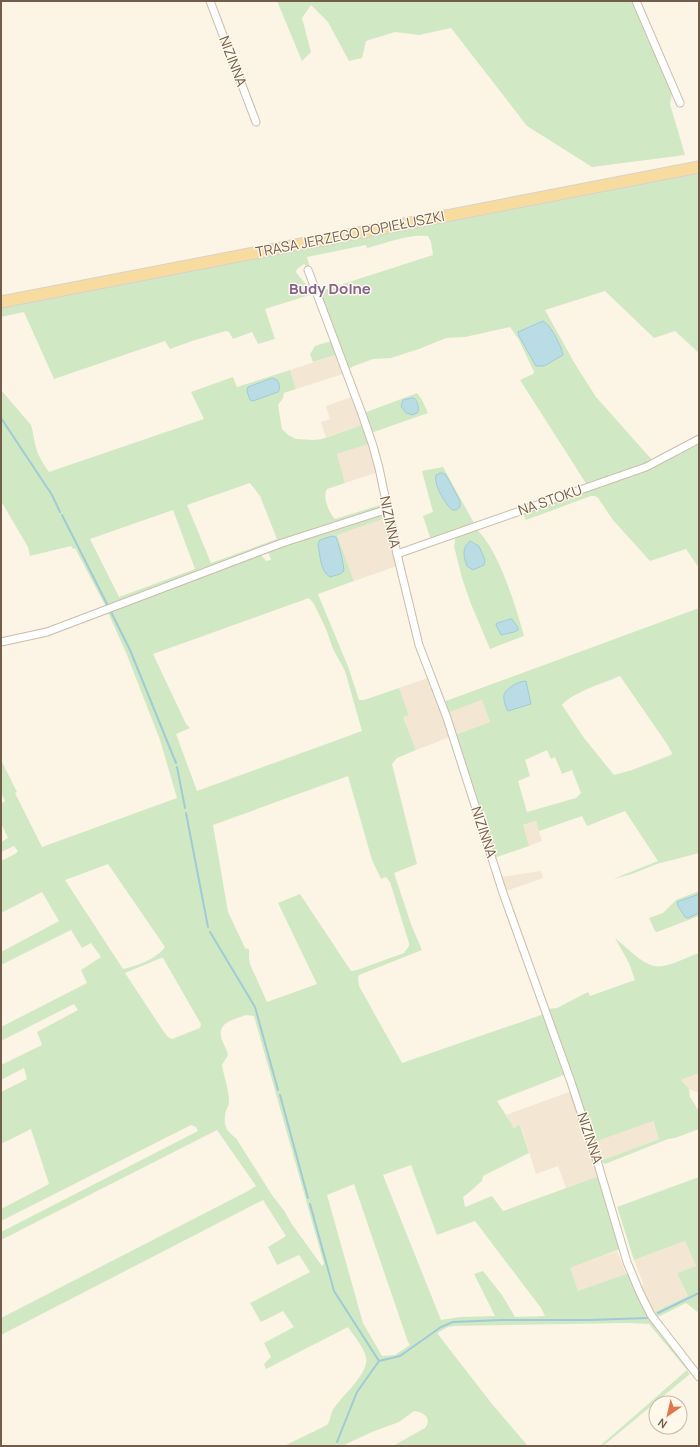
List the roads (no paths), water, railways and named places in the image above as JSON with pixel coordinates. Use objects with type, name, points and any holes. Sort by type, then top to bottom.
[{"type":"main road","name":"TRASA JERZEGO POPIEŁUSZKI","points":[[1,302],[699,167]]},
{"type":"street","name":"NIZINNA","points":[[210,1],[256,122]]},
{"type":"street","points":[[636,1],[680,103]]},
{"type":"street","name":"NIZINNA","points":[[308,270],[366,426],[379,468],[397,554],[419,645],[447,718],[504,893],[569,1075],[634,1280],[651,1315],[699,1377]]},
{"type":"street","name":"NA STOKU","points":[[397,554],[646,467],[699,439]]},
{"type":"street","points":[[1,642],[47,632],[276,545],[388,509]]},
{"type":"water","points":[[543,321],[549,326],[555,336],[563,355],[544,366],[536,366],[518,332]]},
{"type":"water","points":[[272,378],[277,380],[280,387],[278,392],[253,401],[250,400],[247,391],[248,387]]},
{"type":"water","points":[[414,398],[418,406],[418,412],[413,415],[406,413],[401,406],[403,400]]},
{"type":"water","points":[[440,473],[446,475],[460,501],[460,507],[456,510],[452,510],[449,507],[438,488],[436,483],[436,475]]},
{"type":"water","points":[[332,536],[336,537],[344,571],[330,577],[322,567],[318,544],[320,540]]},
{"type":"water","points":[[470,541],[479,546],[485,560],[484,565],[473,570],[467,566],[464,556],[464,549]]},
{"type":"water","points":[[512,619],[518,630],[501,635],[496,625],[497,623]]},
{"type":"water","points":[[526,681],[531,704],[508,711],[504,699],[505,692],[513,685]]},
{"type":"water","points":[[699,894],[699,913],[688,918],[685,917],[677,902]]},
{"type":"waterway","points":[[1,418],[52,495],[60,512]]},
{"type":"waterway","points":[[62,515],[108,606]]},
{"type":"waterway","points":[[110,610],[130,650],[176,763]]},
{"type":"waterway","points":[[177,767],[185,808]]},
{"type":"waterway","points":[[186,813],[208,927]]},
{"type":"waterway","points":[[210,932],[255,1007],[278,1090]]},
{"type":"waterway","points":[[280,1095],[308,1198]]},
{"type":"waterway","points":[[310,1204],[334,1291],[379,1361],[357,1392],[337,1442]]},
{"type":"waterway","points":[[658,1313],[699,1293]]},
{"type":"waterway","points":[[379,1361],[400,1356],[441,1327],[453,1322],[647,1318]]},
{"type":"district","name":"Budy Dolne","points":[[330,289]]}]
